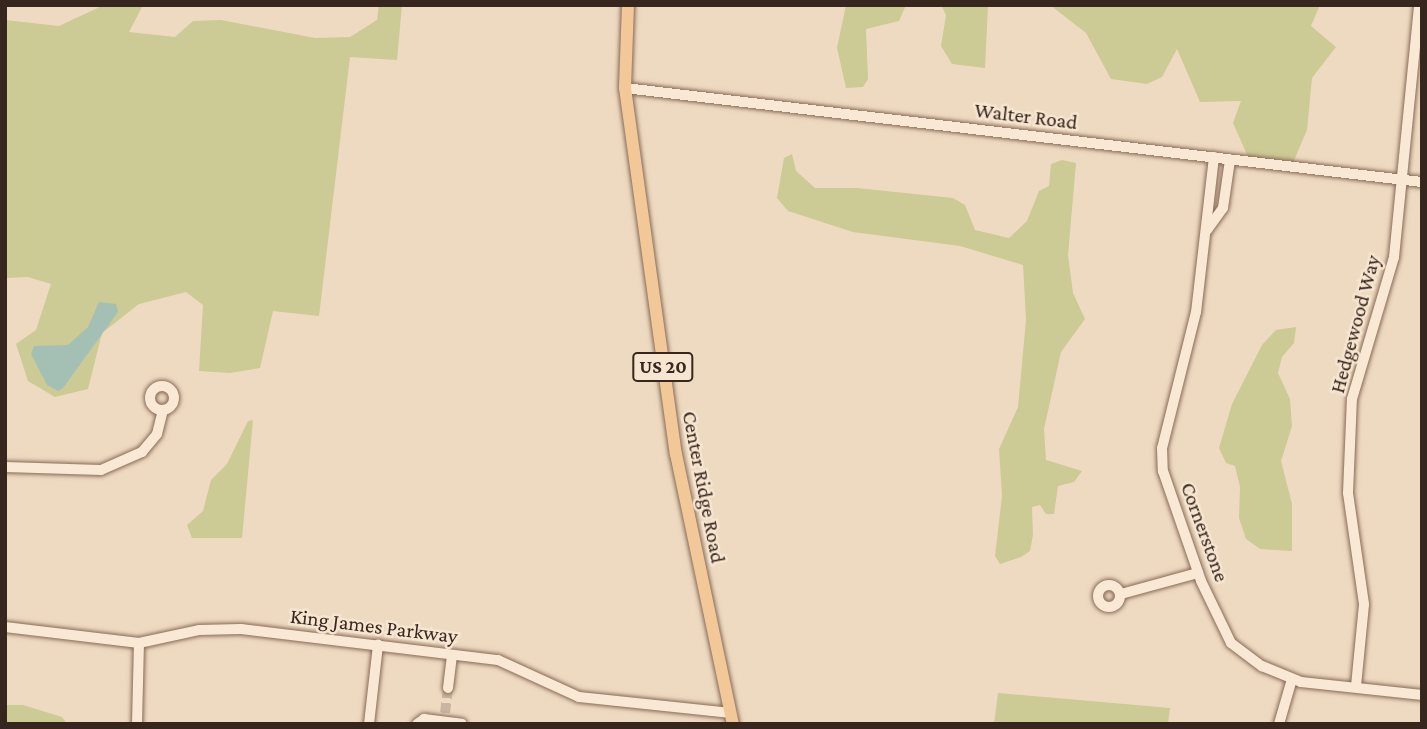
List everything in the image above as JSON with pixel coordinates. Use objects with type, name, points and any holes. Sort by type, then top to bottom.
[{"type":"main road","name":"Center Ridge Road","points":[[628,5],[625,88],[676,453],[732,718]]},
{"type":"street","name":"Hedgewood Way","points":[[1356,686],[1364,604],[1348,493],[1352,399],[1394,257],[1419,5]]},
{"type":"street","name":"Walter Road","points":[[625,88],[1422,182]]},
{"type":"street","name":"Cornerstone","points":[[1214,157],[1196,312],[1162,448],[1163,471],[1198,573],[1231,643],[1292,679],[1422,695]]},
{"type":"street","name":"Cornerstone","points":[[1206,233],[1223,208],[1230,160]]},
{"type":"street","points":[[5,467],[101,470],[142,452],[157,434],[163,410]]},
{"type":"street","points":[[1121,594],[1198,573]]},
{"type":"street","name":"King James Parkway","points":[[5,627],[139,643],[216,628],[498,660],[579,697],[732,718]]},
{"type":"street","points":[[137,724],[139,643]]},
{"type":"street","points":[[369,724],[378,645]]},
{"type":"street","points":[[448,688],[452,655]]},
{"type":"street","points":[[1279,724],[1292,679]]},
{"type":"street","points":[[417,724],[424,719],[444,717],[462,724]]},
{"type":"shaded area","points":[[104,5],[143,5],[129,32],[175,37],[193,21],[221,20],[315,38],[350,37],[377,20],[379,5],[402,5],[397,60],[350,57],[319,316],[273,311],[260,368],[230,373],[199,371],[203,305],[186,292],[139,304],[102,333],[88,389],[55,397],[28,381],[16,344],[36,330],[51,284],[28,277],[5,278],[5,20],[59,26]]},
{"type":"shaded area","points":[[846,5],[906,5],[899,21],[866,29],[868,79],[863,87],[846,88],[837,48]]},
{"type":"shaded area","points":[[941,5],[988,5],[985,68],[952,64],[941,46],[946,15]]},
{"type":"shaded area","points":[[1050,5],[1320,5],[1311,26],[1336,47],[1312,78],[1307,130],[1292,165],[1249,159],[1233,123],[1241,101],[1200,102],[1177,49],[1162,77],[1147,84],[1111,79],[1086,33]]},
{"type":"shaded area","points":[[792,154],[796,171],[815,188],[857,188],[953,198],[965,205],[975,230],[1009,238],[1027,221],[1039,191],[1049,186],[1051,164],[1062,160],[1076,163],[1068,255],[1073,293],[1085,319],[1061,352],[1044,429],[1046,460],[1082,471],[1074,482],[1058,486],[1054,514],[1046,514],[1040,505],[1032,507],[1033,535],[1030,551],[1021,557],[1000,564],[995,556],[1002,496],[999,449],[1018,407],[1026,320],[1023,265],[960,246],[853,232],[788,211],[777,198],[784,158]]},
{"type":"shaded area","points":[[99,302],[116,304],[118,312],[63,388],[58,391],[47,385],[31,354],[34,346],[68,345],[88,327]]},
{"type":"shaded area","points":[[1296,327],[1294,343],[1282,357],[1278,373],[1290,399],[1292,426],[1281,461],[1292,504],[1292,551],[1260,549],[1246,539],[1239,518],[1240,487],[1235,466],[1226,463],[1219,448],[1232,404],[1262,345],[1276,330]]},
{"type":"shaded area","points":[[253,420],[242,538],[192,538],[187,525],[203,511],[211,480],[227,464],[248,421]]},
{"type":"shaded area","points":[[998,693],[1170,708],[1168,724],[994,724]]},
{"type":"shaded area","points":[[5,705],[23,705],[62,717],[67,724],[5,724]]},
{"type":"tunnel","points":[[445,713],[448,688]]}]
